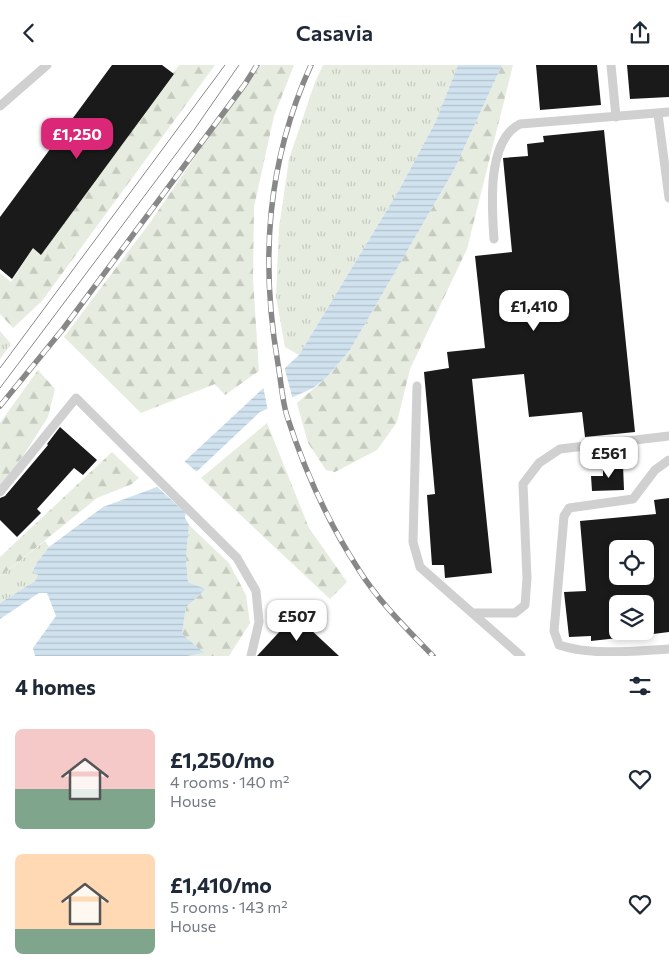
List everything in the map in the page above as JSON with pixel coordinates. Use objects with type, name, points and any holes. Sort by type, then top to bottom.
[{"type":"lane","points":[[0,106],[47,65]]},
{"type":"lane","points":[[611,65],[616,117]]},
{"type":"lane","points":[[494,239],[491,193],[500,150],[506,135],[512,128],[520,125],[669,112]]},
{"type":"lane","points":[[658,113],[669,198]]},
{"type":"lane","points":[[417,386],[413,542],[420,567],[475,613],[521,656]]},
{"type":"lane","points":[[0,492],[76,398],[237,558],[256,591],[259,622],[251,656]]},
{"type":"lane","points":[[475,613],[515,613],[525,605],[527,577],[523,485],[539,463],[560,449],[669,436]]},
{"type":"lane","points":[[669,460],[655,470],[633,499],[570,508],[564,516],[554,631],[559,645],[572,651],[598,654],[669,649]]},
{"type":"green space","points":[[179,65],[215,65],[42,301],[13,328],[0,314],[0,273],[11,282],[33,248],[41,255]]},
{"type":"green space","points":[[261,65],[294,65],[274,116],[254,207],[253,279],[259,371],[225,395],[215,384],[141,413],[64,337],[149,224],[232,103]]},
{"type":"green space","points":[[323,65],[458,65],[435,123],[399,190],[299,355],[285,347],[276,297],[279,228],[289,159],[315,82]]},
{"type":"green space","points":[[502,65],[513,65],[467,249],[410,369],[397,422],[377,450],[335,472],[326,470],[308,443],[297,403],[326,378],[350,350],[454,170]]},
{"type":"green space","points":[[0,331],[11,344],[0,359]]},
{"type":"green space","points":[[38,370],[55,389],[48,417],[23,456],[0,485],[0,423]]},
{"type":"green space","points":[[267,423],[309,528],[347,582],[330,599],[201,478]]},
{"type":"green space","points":[[112,452],[139,478],[132,484],[97,498],[0,577],[0,557]]},
{"type":"green space","points":[[189,525],[229,563],[246,595],[250,623],[229,656],[187,656],[203,653],[182,634],[186,607],[206,589],[188,582],[186,558]]},
{"type":"green space","points":[[45,541],[49,547],[32,571],[38,575],[35,581],[0,603],[0,577]]},
{"type":"water","points":[[458,65],[502,65],[454,170],[350,350],[326,378],[313,388],[260,412],[192,476],[185,518],[189,525],[186,558],[188,582],[206,589],[186,607],[182,634],[204,653],[187,656],[35,656],[33,648],[56,616],[47,593],[39,593],[0,619],[0,603],[35,581],[38,575],[32,572],[49,547],[103,507],[157,487],[299,355],[399,190],[435,123]]},
{"type":"pier","points":[[284,366],[293,400],[268,411],[263,386]]},
{"type":"pier","points":[[183,460],[198,473],[194,477],[188,515],[155,485]]},
{"type":"building","points":[[112,65],[162,65],[174,74],[41,255],[33,248],[12,279],[0,269],[0,217]]},
{"type":"building","points":[[536,65],[597,65],[601,105],[540,110]]},
{"type":"building","points":[[627,65],[669,65],[669,97],[630,99]]},
{"type":"building","points":[[604,130],[635,432],[585,437],[582,412],[529,417],[524,374],[472,379],[492,573],[445,578],[444,565],[432,565],[427,495],[435,494],[424,372],[449,368],[447,352],[485,348],[475,256],[512,252],[503,158],[528,156],[527,144],[544,142],[543,136]]},
{"type":"building","points":[[60,427],[97,460],[83,475],[74,468],[37,509],[41,513],[17,537],[0,520],[0,498],[5,496],[48,445]]},
{"type":"building","points":[[623,465],[624,490],[592,491],[591,476],[603,476],[603,466]]},
{"type":"building","points":[[669,498],[669,632],[654,634],[654,595],[609,595],[609,639],[591,641],[591,636],[569,637],[564,592],[586,591],[580,521],[656,514],[654,500]]},
{"type":"building","points":[[295,615],[339,656],[257,656]]},
{"type":"tram line","points":[[0,368],[225,65]]},
{"type":"tram line","points":[[0,388],[194,130],[239,65]]},
{"type":"railway","points":[[0,406],[63,329],[245,84],[257,65]]},
{"type":"railway","points":[[311,65],[296,101],[285,138],[276,175],[271,212],[269,287],[272,325],[284,404],[309,476],[337,534],[367,582],[384,604],[433,656]]}]
